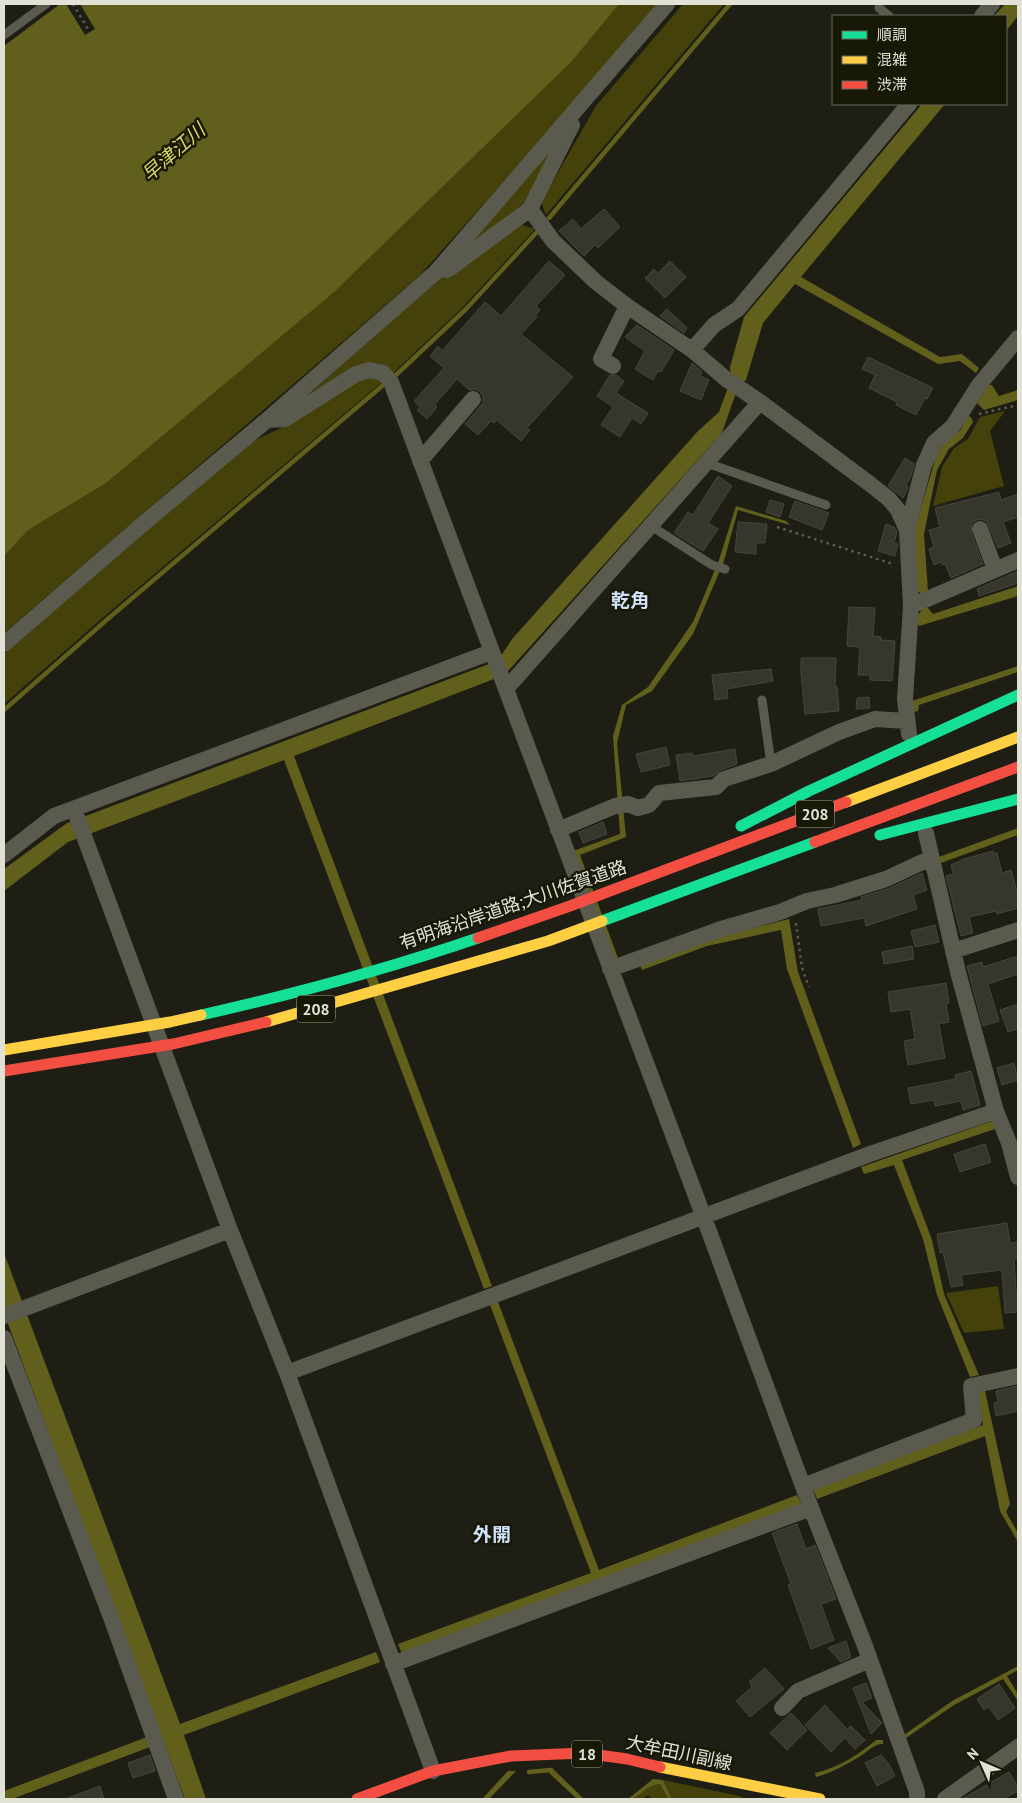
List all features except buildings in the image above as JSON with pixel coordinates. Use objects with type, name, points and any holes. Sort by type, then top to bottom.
[{"type":"main road","points":[[734,830],[809,790],[1018,695]]},
{"type":"main road","name":"有明海沿岸道路;大川佐賀道路","points":[[4,1050],[170,1022],[282,997],[417,959],[641,880],[1018,737]]},
{"type":"main road","name":"208","points":[[4,1071],[173,1044],[287,1017],[548,941],[1018,767]]},
{"type":"main road","points":[[867,838],[1018,799]]},
{"type":"main road","points":[[641,880],[717,838]]},
{"type":"main road","points":[[661,899],[841,844]]},
{"type":"main road","name":"大牟田川副線","points":[[357,1799],[433,1771],[511,1756],[584,1753],[627,1759],[700,1776],[820,1799]]},
{"type":"street","points":[[4,644],[267,420],[436,272],[583,104],[667,4]]},
{"type":"street","points":[[983,15],[992,4]]},
{"type":"street","points":[[436,272],[450,268],[530,210],[583,104]]},
{"type":"street","points":[[692,350],[714,325],[738,309],[908,105]]},
{"type":"street","points":[[530,210],[553,241],[596,282],[627,306],[692,350],[726,379],[760,402],[889,500],[898,510],[907,530]]},
{"type":"street","points":[[613,366],[601,359],[627,306]]},
{"type":"street","points":[[558,830],[621,805],[638,808],[648,805],[659,793],[716,786],[724,779],[771,764],[839,732],[875,718],[908,728],[905,699],[911,606],[907,530],[924,465],[934,443],[952,426],[979,385],[1018,338]]},
{"type":"street","points":[[267,420],[286,419],[356,374],[370,370],[383,373],[390,382],[811,1508],[870,1660],[917,1792],[917,1799]]},
{"type":"street","points":[[420,460],[473,399]]},
{"type":"street","points":[[504,684],[651,526],[760,402]]},
{"type":"street","points":[[980,529],[994,569]]},
{"type":"street","points":[[911,606],[1018,560]]},
{"type":"street","points":[[4,855],[54,816],[492,654]]},
{"type":"street","points":[[74,808],[433,1771]]},
{"type":"street","points":[[926,833],[953,950],[996,1111],[1009,1143],[1018,1177]]},
{"type":"street","points":[[610,969],[721,929],[780,912],[807,901],[835,896],[886,880],[931,858]]},
{"type":"street","points":[[953,950],[1018,930]]},
{"type":"street","points":[[286,1373],[870,1154],[996,1111]]},
{"type":"street","points":[[4,1316],[230,1230]]},
{"type":"street","points":[[4,1338],[112,1620],[176,1799]]},
{"type":"street","points":[[803,1486],[974,1420],[971,1386],[1018,1376]]},
{"type":"street","points":[[393,1664],[811,1508]]},
{"type":"street","points":[[782,1708],[798,1691],[870,1660]]},
{"type":"street","points":[[945,1799],[1018,1747]]},
{"type":"lane","points":[[4,35],[46,4]]},
{"type":"lane","points":[[879,8],[888,15]]},
{"type":"lane","points":[[707,463],[826,505]]},
{"type":"lane","points":[[651,526],[712,565],[725,569]]},
{"type":"lane","points":[[762,700],[771,764]]},
{"type":"path","points":[[73,4],[88,29]]},
{"type":"path","points":[[967,404],[980,414],[1018,405]]},
{"type":"path","points":[[778,527],[908,569]]},
{"type":"path","points":[[794,906],[802,968],[809,987]]},
{"type":"shaded area","points":[[607,4],[658,4],[602,72],[419,276],[4,633],[4,534]]},
{"type":"shaded area","points":[[683,4],[724,4],[546,215],[541,202],[596,106]]},
{"type":"shaded area","points":[[563,136],[525,202],[460,254]]},
{"type":"shaded area","points":[[522,225],[535,229],[463,307],[392,374],[377,363],[358,367],[296,406],[437,280]]},
{"type":"shaded area","points":[[371,376],[382,382],[106,615],[4,704],[4,654],[245,445],[281,428],[355,380]]},
{"type":"shaded area","points":[[1005,411],[990,431],[1004,486],[933,506],[942,467],[954,448],[968,439],[980,417]]},
{"type":"shaded area","points":[[998,1286],[1004,1329],[964,1333],[946,1293]]},
{"type":"shaded area","points":[[663,1780],[744,1797],[739,1799],[672,1799]]},
{"type":"shaded area","points":[[652,1784],[660,1784],[668,1799],[652,1799],[648,1795],[642,1799],[633,1799]]},
{"type":"water","name":"早津江川","points":[[60,4],[66,4],[85,35],[95,29],[80,4],[619,4],[571,62],[333,293],[106,483],[28,530],[4,556],[4,46]]},
{"type":"water","points":[[1005,4],[1018,4],[1018,16],[1007,30],[1007,15],[995,15]]},
{"type":"water","points":[[921,105],[944,105],[801,277],[940,357],[962,354],[979,368],[976,373],[960,361],[938,364],[795,284],[763,323],[746,380],[739,384],[722,433],[509,670],[494,679],[294,756],[492,1286],[484,1289],[284,760],[68,842],[4,891],[4,869],[67,823],[489,664],[500,657],[513,638],[698,431],[719,412],[731,379],[730,367],[744,317]]},
{"type":"water","points":[[988,385],[992,385],[999,396],[1018,390],[1018,400],[984,410],[977,403]]},
{"type":"water","points":[[968,416],[971,417],[973,422],[963,438],[949,449],[937,470],[924,534],[928,591],[922,594],[917,591],[914,532],[937,453],[947,440],[960,431]]},
{"type":"water","points":[[736,506],[786,521],[790,525],[738,510],[724,561],[693,634],[652,691],[626,705],[617,743],[626,837],[580,855],[618,958],[613,960],[573,851],[620,834],[613,736],[622,705],[648,687],[693,622],[719,560]]},
{"type":"water","points":[[1018,586],[1018,596],[919,626],[916,618],[923,608],[928,608],[933,614]]},
{"type":"water","points":[[1018,666],[1018,672],[919,705],[918,711],[911,713],[912,701]]},
{"type":"water","points":[[1018,828],[1018,835],[938,864],[936,858]]},
{"type":"water","points":[[789,919],[798,972],[861,1144],[853,1148],[787,969],[781,930],[707,946],[642,970],[639,963],[705,940]]},
{"type":"water","points":[[992,1121],[995,1129],[902,1160],[932,1240],[944,1294],[979,1375],[970,1377],[937,1295],[923,1239],[894,1165],[864,1174],[861,1167]]},
{"type":"water","points":[[4,1253],[180,1724],[376,1652],[380,1662],[184,1735],[206,1799],[185,1799],[4,1313]]},
{"type":"water","points":[[498,1302],[599,1570],[797,1495],[801,1504],[402,1654],[398,1644],[591,1573],[490,1305]]},
{"type":"water","points":[[985,1391],[1010,1504],[1006,1512],[1018,1533],[1018,1542],[1000,1511],[985,1436],[817,1499],[813,1489],[983,1425],[978,1392]]},
{"type":"water","points":[[1018,1666],[1018,1670],[1007,1676],[1018,1694],[1018,1701],[1003,1679],[954,1705],[906,1738],[904,1735],[952,1701]]},
{"type":"water","points":[[147,1737],[150,1747],[12,1799],[4,1799],[4,1791]]},
{"type":"water","points":[[876,1740],[883,1740],[883,1744],[873,1747],[838,1769],[816,1777],[815,1773],[832,1768],[847,1760]]},
{"type":"water","points":[[552,1768],[584,1799],[577,1799],[549,1773]]},
{"type":"water","points":[[508,1771],[516,1771],[489,1799],[482,1799]]},
{"type":"water","points":[[653,1779],[663,1780],[672,1799],[668,1799],[660,1784],[650,1786],[636,1797],[628,1799]]},
{"type":"waterway","points":[[549,218],[730,4]]},
{"type":"waterway","points":[[396,375],[466,309],[536,233]]},
{"type":"waterway","points":[[4,710],[110,617],[382,386]]},
{"type":"waterway","points":[[529,1772],[551,1770]]},
{"type":"traffic: fast","points":[[741,826],[809,791],[1018,695]]},
{"type":"traffic: fast","points":[[880,835],[1018,799]]},
{"type":"traffic: fast","points":[[602,921],[815,842]]},
{"type":"traffic: fast","points":[[201,1015],[341,980],[478,938]]},
{"type":"traffic: slow","points":[[846,802],[1018,737]]},
{"type":"traffic: slow","points":[[266,1022],[548,941],[602,921]]},
{"type":"traffic: slow","points":[[4,1050],[201,1015]]},
{"type":"traffic: slow","points":[[660,1767],[820,1799]]},
{"type":"traffic: jam","points":[[815,842],[1018,767]]},
{"type":"traffic: jam","points":[[478,938],[570,906],[846,802]]},
{"type":"traffic: jam","points":[[4,1071],[173,1044],[266,1022]]},
{"type":"traffic: jam","points":[[357,1799],[433,1771],[511,1756],[584,1753],[627,1759],[660,1767]]},
{"type":"district","name":"乾角","points":[[630,600]]},
{"type":"district","name":"外開","points":[[492,1534]]}]
